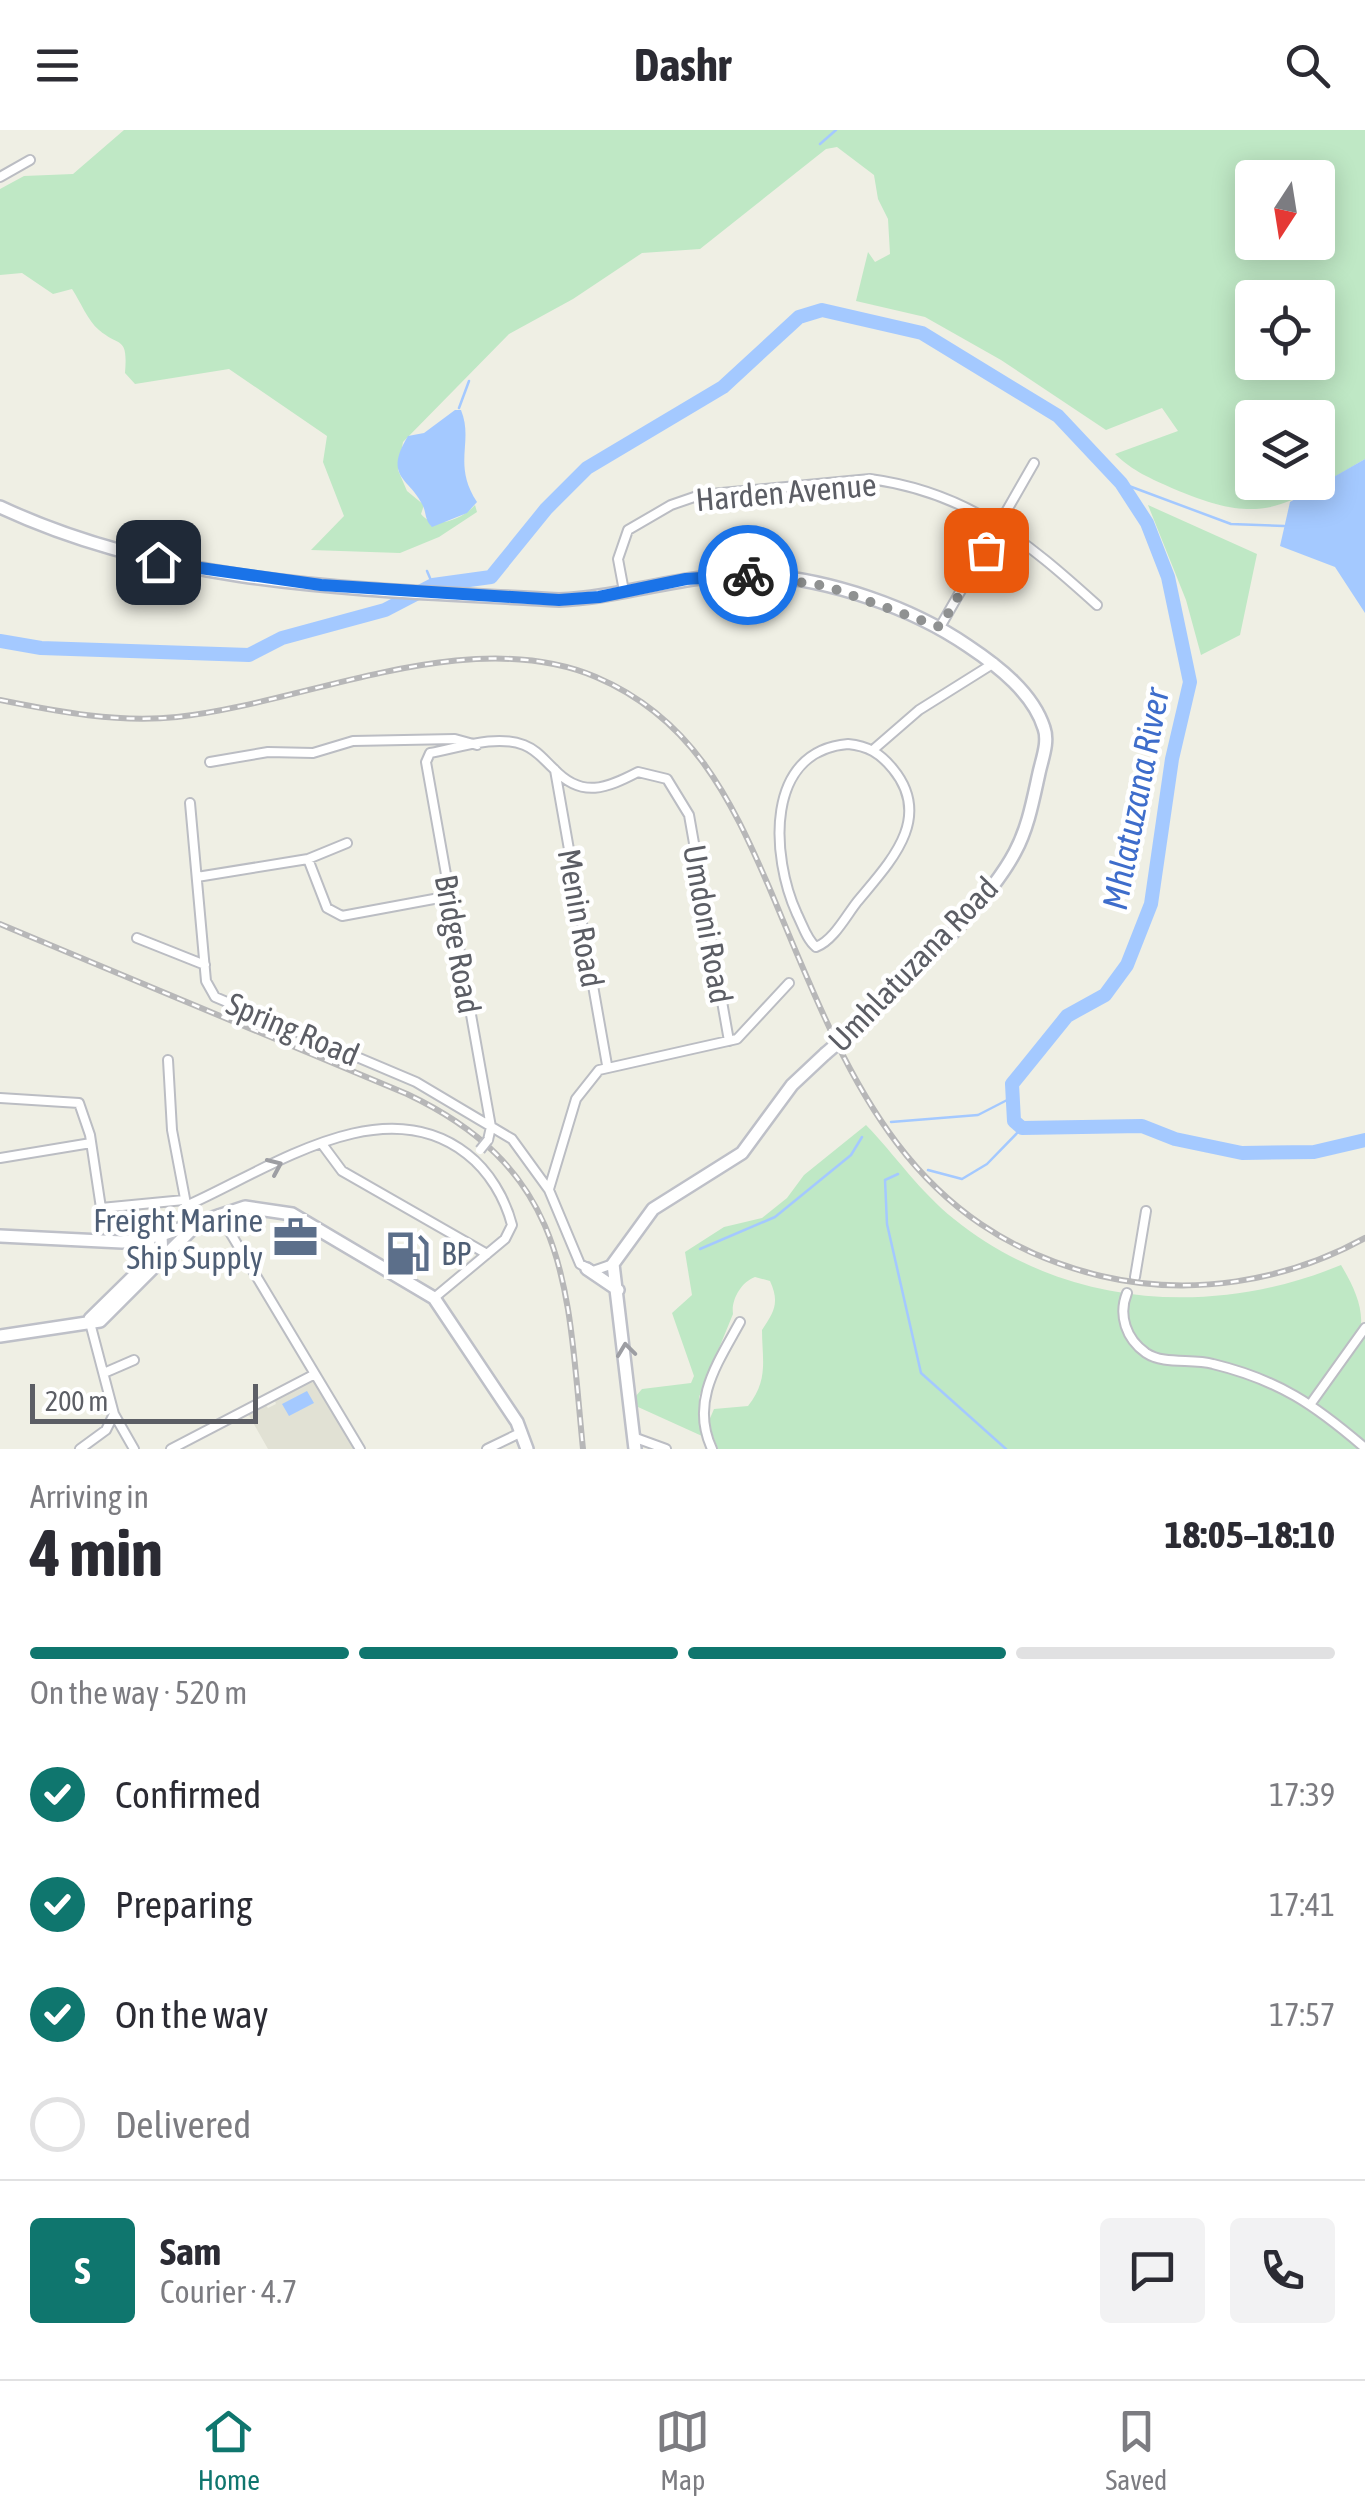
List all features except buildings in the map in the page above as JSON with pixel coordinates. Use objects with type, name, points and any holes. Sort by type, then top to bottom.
[{"type":"street","points":[[0,177],[30,160]]},
{"type":"street","points":[[940,627],[1034,463]]},
{"type":"street","name":"Harden Avenue","points":[[624,591],[618,559],[628,530],[700,495],[870,480],[897,483],[1002,524],[1097,605]]},
{"type":"street","name":"Umhlatuzana Road","points":[[0,507],[87,542],[158,562],[358,588],[585,599],[686,579],[761,575],[826,586],[940,627],[994,663],[1027,700],[1045,730],[1026,826],[990,888],[888,998],[792,1085],[742,1152],[653,1208],[613,1264]]},
{"type":"street","points":[[874,750],[919,710],[994,663]]},
{"type":"street","points":[[210,762],[268,752],[313,753],[353,741],[454,739],[477,745],[505,741],[526,746],[554,770]]},
{"type":"street","points":[[848,744],[874,750],[906,791],[909,828],[884,871],[822,946],[813,947],[779,866],[779,833],[791,780],[801,761],[818,748],[848,744]]},
{"type":"street","name":"Bridge Road","points":[[477,745],[430,753],[426,762],[491,1127]]},
{"type":"street","name":"Umdoni Road","points":[[554,770],[578,786],[594,790],[638,772],[660,773],[687,807],[729,1041]]},
{"type":"street","name":"Menin Road","points":[[554,770],[608,1065]]},
{"type":"street","name":"Spring Road","points":[[190,802],[210,990],[226,1003],[416,1082],[491,1127]]},
{"type":"street","points":[[198,878],[308,859],[347,843]]},
{"type":"street","points":[[308,859],[328,908],[342,916],[450,896]]},
{"type":"street","points":[[136,938],[205,966]]},
{"type":"street","points":[[549,1190],[576,1098],[590,1078],[608,1065],[729,1041],[748,1032],[789,983]]},
{"type":"street","points":[[168,1060],[170,1111],[185,1203],[195,1223]]},
{"type":"street","points":[[0,1098],[79,1102],[91,1143],[101,1208],[185,1203],[364,1130],[408,1128],[434,1133],[473,1158],[499,1191],[512,1225],[505,1239],[434,1298]]},
{"type":"street","points":[[473,1158],[488,1140],[491,1127],[512,1138],[549,1190],[577,1259],[618,1290]]},
{"type":"street","points":[[0,1158],[91,1143]]},
{"type":"street","points":[[322,1144],[342,1171],[487,1254]]},
{"type":"street","points":[[0,1236],[122,1242],[155,1237],[219,1214],[256,1206],[292,1214],[434,1298],[522,1432],[527,1449]]},
{"type":"street","points":[[1135,1278],[1146,1211]]},
{"type":"street","points":[[219,1214],[360,1449]]},
{"type":"street","points":[[0,1336],[109,1315],[195,1223]]},
{"type":"street","points":[[155,1237],[162,1260]]},
{"type":"street","points":[[86,1322],[148,1262],[155,1237]]},
{"type":"street","points":[[588,1269],[600,1270],[613,1264],[634,1443],[666,1449]]},
{"type":"street","points":[[1127,1293],[1122,1319],[1136,1343],[1149,1354],[1245,1372],[1312,1402],[1365,1448]]},
{"type":"street","points":[[86,1322],[114,1414],[134,1449]]},
{"type":"street","points":[[712,1449],[702,1426],[706,1390],[740,1322]]},
{"type":"street","points":[[1312,1402],[1365,1328]]},
{"type":"street","points":[[104,1373],[134,1360]]},
{"type":"street","points":[[171,1449],[315,1374]]},
{"type":"street","points":[[80,1449],[106,1430],[114,1414]]},
{"type":"street","points":[[487,1449],[522,1432]]},
{"type":"shaded area","points":[[314,1379],[355,1449],[268,1449],[247,1412],[264,1403],[268,1408],[276,1404],[274,1398]]},
{"type":"green space","points":[[124,130],[1365,130],[1365,459],[1335,477],[1335,400],[1235,400],[1235,500],[1290,500],[1254,509],[1231,507],[1174,489],[1136,470],[1115,454],[1178,431],[1162,408],[1106,430],[1001,360],[925,317],[856,301],[868,252],[875,262],[890,254],[888,219],[878,199],[874,175],[837,147],[826,149],[700,249],[642,253],[573,299],[509,334],[403,442],[398,470],[407,491],[424,505],[421,514],[441,522],[463,515],[475,505],[477,512],[439,537],[400,553],[311,550],[344,516],[323,462],[327,436],[229,369],[135,384],[125,373],[124,347],[95,326],[72,289],[53,294],[22,273],[0,275],[0,189],[24,176],[73,174]]},
{"type":"green space","points":[[1148,505],[1257,554],[1240,635],[1201,655],[1186,600]]},
{"type":"green space","points":[[866,1125],[954,1219],[997,1249],[1043,1271],[1091,1287],[1191,1297],[1242,1293],[1292,1282],[1341,1265],[1357,1297],[1360,1331],[1365,1335],[1365,1449],[718,1449],[708,1423],[714,1409],[748,1406],[762,1378],[762,1330],[772,1312],[775,1295],[770,1281],[755,1277],[735,1297],[733,1314],[699,1397],[702,1436],[638,1407],[635,1397],[642,1389],[691,1383],[694,1376],[672,1313],[692,1295],[685,1252],[724,1227],[762,1218],[787,1198],[804,1175]]},
{"type":"water","points":[[455,410],[461,410],[464,422],[464,465],[477,502],[467,513],[432,527],[417,495],[401,476],[398,460],[408,436],[424,433]]},
{"type":"water","points":[[1365,459],[1365,613],[1335,567],[1280,546],[1290,502],[1335,500],[1335,476]]},
{"type":"water","points":[[307,1391],[314,1403],[289,1416],[282,1404]]},
{"type":"waterway","points":[[820,144],[836,130]]},
{"type":"waterway","name":"Mhlatuzana River","points":[[0,641],[41,648],[249,655],[282,638],[385,610],[433,585],[491,577],[546,509],[587,468],[723,387],[799,317],[822,310],[922,333],[1058,416],[1121,483],[1147,523],[1168,577],[1190,682],[1172,759],[1151,904],[1127,965],[1105,995],[1067,1016],[1012,1084],[1014,1121],[1022,1128],[1142,1126],[1175,1139],[1242,1153],[1314,1152],[1365,1140]]},
{"type":"waterway","points":[[459,408],[469,381]]},
{"type":"waterway","points":[[1121,483],[1231,524],[1284,526]]},
{"type":"waterway","points":[[427,571],[433,585]]},
{"type":"waterway","points":[[891,1122],[978,1115],[1013,1097]]},
{"type":"waterway","points":[[928,1170],[962,1179],[987,1164],[1022,1128]]},
{"type":"waterway","points":[[700,1249],[775,1217],[851,1155],[862,1137]]},
{"type":"waterway","points":[[898,1174],[885,1180],[887,1224],[921,1373],[1006,1449]]},
{"type":"railway","points":[[0,700],[132,719],[227,709],[441,662],[495,658],[547,663],[596,677],[658,714],[704,764],[739,822],[852,1073],[886,1128],[926,1177],[973,1219],[1031,1252],[1101,1276],[1169,1285],[1203,1285],[1270,1275],[1365,1238]]},
{"type":"railway","points":[[0,924],[407,1094],[461,1125],[502,1160],[531,1198],[551,1241],[564,1287],[583,1449]]},
{"type":"way so far","points":[[748,575],[826,586],[940,627],[986,550]]},
{"type":"place","name":"Freight Marine Ship Supply","points":[[296,1238]]},
{"type":"place","name":"BP","points":[[408,1253]]},
{"type":"route","points":[[158,562],[321,585],[559,600],[599,597],[686,579],[748,575]]}]
